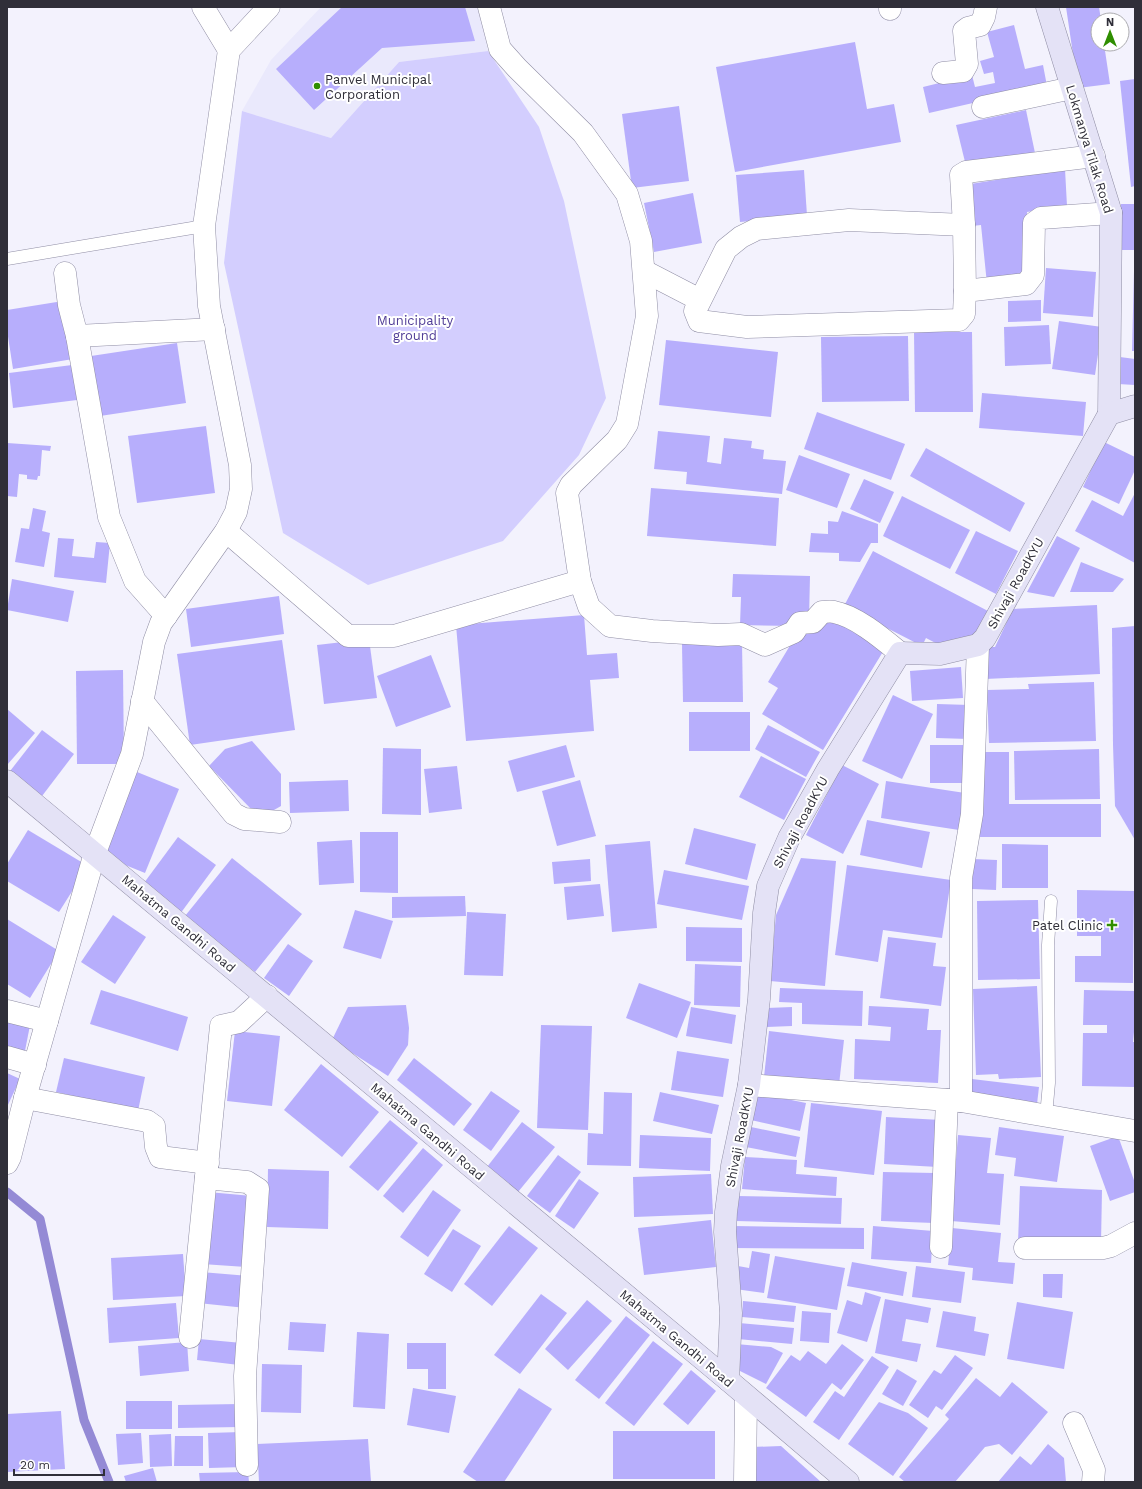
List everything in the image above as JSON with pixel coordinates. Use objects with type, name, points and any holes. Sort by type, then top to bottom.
[{"type":"street","points":[[203,7],[230,50]]},
{"type":"street","points":[[7,1163],[10,1157],[11,1139],[35,1065],[95,853],[132,754],[154,642],[161,623],[226,531],[236,512],[241,489],[240,466],[209,306],[204,226],[230,50],[270,7]]},
{"type":"street","points":[[489,7],[500,49],[516,68],[583,133],[627,194],[641,241],[647,316],[628,424],[616,440],[571,485],[567,494],[580,581],[589,607],[610,626],[660,632],[718,635],[741,634],[765,645],[794,632],[800,623],[813,622],[822,612],[833,611],[842,614],[873,631],[900,653],[940,654],[978,645],[972,814],[961,878],[954,1100],[941,1247]]},
{"type":"street","points":[[943,73],[963,71],[967,64],[964,31],[968,28],[980,25],[984,17],[986,7]]},
{"type":"street","name":"Lokmanya Tilak Road","points":[[1047,7],[1111,213],[1109,414]]},
{"type":"street","points":[[983,107],[1072,88]]},
{"type":"street","points":[[964,225],[849,220],[757,229],[741,237],[726,249],[695,311],[699,321],[747,327],[959,320],[964,314],[966,291],[964,225],[961,175],[966,172],[1094,156]]},
{"type":"street","points":[[966,291],[1026,284],[1033,275],[1034,223],[1041,218],[1111,213]]},
{"type":"street","points":[[644,271],[700,300]]},
{"type":"street","points":[[65,273],[69,305],[77,336],[110,517],[135,581],[166,616]]},
{"type":"street","points":[[77,336],[214,329]]},
{"type":"street","points":[[1109,414],[1135,406]]},
{"type":"street","name":"Shivaji RoadKYU","points":[[978,645],[984,638],[1109,414]]},
{"type":"street","points":[[226,531],[348,636],[394,636],[580,581]]},
{"type":"street","name":"Shivaji RoadKYU","points":[[728,1380],[731,1313],[725,1232],[726,1212],[732,1166],[749,1084],[759,999],[764,913],[768,886],[789,838],[828,769],[900,653]]},
{"type":"street","points":[[142,701],[234,814],[244,819],[280,822]]},
{"type":"street","name":"Mahatma Gandhi Road","points":[[7,781],[728,1380],[848,1482]]},
{"type":"street","points":[[190,1337],[221,1026],[240,1022],[267,996]]},
{"type":"street","points":[[7,1011],[47,1022]]},
{"type":"street","points":[[7,1057],[35,1065]]},
{"type":"street","points":[[749,1084],[954,1100],[1135,1132]]},
{"type":"street","points":[[25,1098],[147,1120],[154,1126],[156,1147],[160,1157],[247,1182],[258,1189],[245,1376],[247,1465]]},
{"type":"street","points":[[1025,1248],[1103,1248],[1111,1246],[1135,1233]]},
{"type":"street","points":[[745,1482],[746,1396]]},
{"type":"street","points":[[1074,1423],[1094,1470],[1093,1482]]},
{"type":"lane","points":[[7,259],[204,226]]},
{"type":"lane","points":[[1046,1116],[1049,1082],[1048,945],[1051,901]]},
{"type":"shaded area","name":"Panvel Municipal Corporation","points":[[321,7],[478,7],[488,51],[399,62],[331,138],[242,111],[271,60]]},
{"type":"green space","name":"Municipality ground","points":[[488,51],[539,127],[564,201],[606,398],[579,455],[503,541],[368,585],[283,533],[224,263],[242,111],[331,138],[399,62]]},
{"type":"building","name":"Panvel Municipal Corporation","points":[[342,7],[465,7],[475,41],[382,48],[314,110],[276,69]]},
{"type":"building","points":[[1066,7],[1099,7],[1100,12],[1090,12],[1090,52],[1105,52],[1110,84],[1078,88]]},
{"type":"building","points":[[1014,25],[1025,69],[1043,65],[1047,86],[929,113],[923,87],[972,75],[975,87],[995,83],[993,72],[984,74],[980,61],[994,57],[987,32]]},
{"type":"building","points":[[855,42],[867,109],[894,104],[901,142],[735,172],[716,67]]},
{"type":"building","points":[[1135,79],[1135,186],[1131,187],[1120,81]]},
{"type":"building","points":[[679,106],[689,181],[632,188],[622,114]]},
{"type":"building","points":[[1026,110],[1035,153],[966,166],[956,125]]},
{"type":"building","points":[[1065,169],[1067,206],[1027,212],[1026,273],[987,284],[981,225],[972,226],[964,185]]},
{"type":"building","points":[[804,170],[807,216],[740,222],[736,175]]},
{"type":"building","points":[[693,193],[702,243],[654,252],[644,203]]},
{"type":"building","points":[[1121,204],[1135,204],[1135,250],[1121,250]]},
{"type":"building","points":[[1046,268],[1096,272],[1093,317],[1043,313]]},
{"type":"building","points":[[1134,271],[1135,351],[1132,351]]},
{"type":"building","points":[[1041,300],[1041,321],[1008,322],[1008,301]]},
{"type":"building","points":[[63,301],[73,359],[13,369],[7,330],[7,310]]},
{"type":"building","points":[[1059,321],[1102,327],[1095,375],[1052,369]]},
{"type":"building","points":[[1049,325],[1051,364],[1005,366],[1004,327]]},
{"type":"building","points":[[914,332],[972,332],[973,412],[915,412]]},
{"type":"building","points":[[908,336],[909,401],[822,402],[821,337]]},
{"type":"building","points":[[666,340],[778,352],[771,417],[659,405]]},
{"type":"building","points":[[177,343],[186,403],[100,416],[91,356]]},
{"type":"building","points":[[1120,357],[1135,359],[1135,385],[1118,384]]},
{"type":"building","points":[[80,364],[85,399],[13,408],[9,373]]},
{"type":"building","points":[[982,393],[1086,402],[1083,436],[979,428]]},
{"type":"building","points":[[817,412],[905,444],[891,480],[804,449]]},
{"type":"building","points":[[206,426],[215,493],[137,503],[128,436]]},
{"type":"building","points":[[658,431],[710,436],[707,462],[721,464],[724,438],[752,441],[751,448],[764,450],[763,459],[786,461],[782,494],[686,484],[687,472],[654,469]]},
{"type":"building","points":[[1104,442],[1135,457],[1135,470],[1119,504],[1083,487]]},
{"type":"building","points":[[7,443],[51,446],[50,451],[42,450],[40,476],[38,476],[37,480],[27,479],[27,475],[19,474],[17,497],[7,496]]},
{"type":"building","points":[[926,448],[1025,503],[1010,532],[910,476]]},
{"type":"building","points":[[799,455],[850,474],[837,508],[786,490]]},
{"type":"building","points":[[864,479],[894,492],[880,523],[850,509]]},
{"type":"building","points":[[651,488],[779,498],[776,546],[647,536]]},
{"type":"building","points":[[1135,493],[1135,563],[1075,531],[1092,500],[1123,516]]},
{"type":"building","points":[[902,496],[970,530],[950,569],[883,536]]},
{"type":"building","points":[[33,508],[46,511],[42,531],[50,533],[44,567],[15,562],[21,528],[29,529]]},
{"type":"building","points":[[842,511],[878,524],[878,543],[871,543],[860,562],[839,561],[839,553],[809,552],[811,533],[828,534],[828,521],[838,522]]},
{"type":"building","points":[[976,531],[1018,551],[996,594],[955,573]]},
{"type":"building","points":[[1057,536],[1080,548],[1054,597],[1027,592]]},
{"type":"building","points":[[58,538],[74,539],[72,556],[94,558],[96,542],[110,543],[106,583],[54,577]]},
{"type":"building","points":[[873,551],[988,611],[975,636],[947,649],[926,638],[922,646],[844,606]]},
{"type":"building","points":[[1081,562],[1124,579],[1113,592],[1070,592]]},
{"type":"building","points":[[733,574],[810,576],[809,619],[794,626],[740,625],[741,597],[732,597]]},
{"type":"building","points":[[12,579],[74,591],[68,622],[7,610]]},
{"type":"building","points":[[279,596],[284,634],[191,647],[186,609]]},
{"type":"building","points":[[1097,605],[1100,674],[985,679],[984,647],[995,647],[1013,609]]},
{"type":"building","points":[[584,615],[587,655],[617,653],[619,678],[590,680],[594,731],[466,741],[456,625]]},
{"type":"building","points":[[826,616],[884,650],[823,750],[762,714],[778,688],[768,682],[803,624],[817,632]]},
{"type":"building","points":[[1135,626],[1135,840],[1115,806],[1112,628]]},
{"type":"building","points":[[369,639],[377,698],[324,704],[317,645]]},
{"type":"building","points":[[282,640],[295,730],[190,745],[177,654]]},
{"type":"building","points":[[742,643],[743,702],[683,702],[682,644]]},
{"type":"building","points":[[431,655],[451,707],[396,727],[377,676]]},
{"type":"building","points":[[961,667],[963,698],[912,701],[910,671]]},
{"type":"building","points":[[123,670],[124,764],[77,764],[76,671]]},
{"type":"building","points":[[1094,682],[1096,741],[989,743],[987,690],[1029,689],[1028,684]]},
{"type":"building","points":[[893,695],[933,714],[902,779],[862,761]]},
{"type":"building","points":[[937,704],[970,705],[969,739],[936,738]]},
{"type":"building","points":[[7,709],[35,733],[7,765]]},
{"type":"building","points":[[689,712],[750,712],[750,751],[689,751]]},
{"type":"building","points":[[768,725],[820,752],[806,777],[755,749]]},
{"type":"building","points":[[42,730],[74,754],[39,800],[7,775]]},
{"type":"building","points":[[252,741],[281,774],[281,806],[260,818],[209,766],[225,749]]},
{"type":"building","points":[[566,745],[575,777],[517,792],[508,761]]},
{"type":"building","points":[[930,745],[966,745],[965,783],[930,783]]},
{"type":"building","points":[[383,748],[421,749],[421,815],[382,814]]},
{"type":"building","points":[[1099,749],[1100,799],[1015,800],[1014,751]]},
{"type":"building","points":[[980,752],[1009,752],[1009,804],[1101,804],[1101,837],[980,837]]},
{"type":"building","points":[[761,756],[806,779],[784,820],[739,797]]},
{"type":"building","points":[[842,765],[879,784],[843,854],[806,835]]},
{"type":"building","points":[[457,766],[462,809],[429,813],[424,769]]},
{"type":"building","points":[[137,772],[179,789],[145,873],[103,856]]},
{"type":"building","points":[[348,780],[349,811],[290,813],[289,782]]},
{"type":"building","points":[[580,780],[596,836],[557,846],[542,791]]},
{"type":"building","points":[[886,781],[965,793],[959,830],[881,818]]},
{"type":"building","points":[[867,820],[930,832],[922,868],[860,855]]},
{"type":"building","points":[[694,828],[756,844],[747,880],[685,864]]},
{"type":"building","points":[[28,830],[88,866],[59,912],[7,881],[7,864]]},
{"type":"building","points":[[360,832],[398,832],[398,893],[360,892]]},
{"type":"building","points":[[178,837],[216,865],[180,914],[141,887]]},
{"type":"building","points":[[352,840],[354,883],[319,885],[317,842]]},
{"type":"building","points":[[650,841],[657,928],[612,932],[605,845]]},
{"type":"building","points":[[1002,844],[1048,845],[1048,888],[1002,888]]},
{"type":"building","points":[[232,858],[302,914],[255,972],[185,916]]},
{"type":"building","points":[[801,858],[836,861],[825,986],[770,981],[776,915]]},
{"type":"building","points":[[590,859],[591,881],[554,884],[552,862]]},
{"type":"building","points":[[973,859],[997,860],[996,890],[972,889]]},
{"type":"building","points":[[847,865],[951,880],[942,938],[883,930],[878,962],[835,955]]},
{"type":"building","points":[[664,870],[749,886],[742,920],[657,904]]},
{"type":"building","points":[[600,884],[604,916],[567,920],[564,887]]},
{"type":"building","points":[[1077,890],[1134,891],[1133,983],[1075,982],[1075,956],[1101,956],[1101,936],[1077,936]]},
{"type":"building","points":[[465,896],[466,916],[392,918],[392,897]]},
{"type":"building","points":[[1038,900],[1040,979],[978,980],[977,901]]},
{"type":"building","points":[[355,910],[393,921],[381,959],[343,948]]},
{"type":"building","points":[[467,912],[506,914],[503,976],[464,975]]},
{"type":"building","points":[[113,915],[146,937],[115,984],[81,962]]},
{"type":"building","points":[[7,919],[59,951],[30,998],[7,984]]},
{"type":"building","points":[[686,927],[742,928],[742,962],[686,961]]},
{"type":"building","points":[[888,937],[936,943],[933,966],[946,967],[941,1006],[880,998]]},
{"type":"building","points":[[288,944],[313,961],[289,996],[264,978]]},
{"type":"building","points":[[695,964],[741,966],[740,1007],[694,1005]]},
{"type":"building","points":[[639,983],[691,1002],[677,1038],[626,1018]]},
{"type":"building","points":[[1037,986],[1041,1077],[999,1079],[998,1074],[976,1075],[973,989]]},
{"type":"building","points":[[780,988],[863,991],[862,1026],[802,1024],[802,1003],[779,1002]]},
{"type":"building","points":[[101,990],[188,1017],[178,1051],[90,1024]]},
{"type":"building","points":[[1084,990],[1135,991],[1135,1032],[1133,1042],[1135,1042],[1135,1087],[1082,1086],[1083,1033],[1107,1033],[1107,1025],[1083,1025]]},
{"type":"building","points":[[406,1005],[409,1028],[408,1045],[388,1076],[332,1040],[348,1007]]},
{"type":"building","points":[[869,1006],[929,1009],[927,1030],[941,1030],[938,1083],[854,1079],[855,1039],[890,1041],[891,1027],[868,1025]]},
{"type":"building","points":[[691,1007],[736,1015],[732,1044],[686,1036]]},
{"type":"building","points":[[792,1007],[792,1026],[767,1027],[767,1008]]},
{"type":"building","points":[[7,1014],[31,1020],[24,1056],[7,1052]]},
{"type":"building","points":[[541,1025],[592,1026],[588,1130],[537,1128]]},
{"type":"building","points":[[235,1031],[280,1036],[272,1106],[227,1101]]},
{"type":"building","points":[[769,1031],[844,1040],[839,1085],[764,1077]]},
{"type":"building","points":[[677,1051],[729,1059],[723,1097],[671,1090]]},
{"type":"building","points":[[64,1058],[145,1077],[138,1111],[56,1092]]},
{"type":"building","points":[[414,1058],[472,1104],[454,1126],[397,1080]]},
{"type":"building","points":[[321,1064],[379,1112],[342,1157],[284,1110]]},
{"type":"building","points":[[7,1073],[20,1079],[7,1107]]},
{"type":"building","points":[[972,1079],[1039,1087],[1037,1104],[969,1096]]},
{"type":"building","points":[[491,1091],[520,1111],[491,1151],[463,1130]]},
{"type":"building","points":[[604,1092],[632,1093],[631,1166],[587,1165],[588,1133],[603,1134]]},
{"type":"building","points":[[660,1092],[719,1105],[712,1134],[653,1121]]},
{"type":"building","points":[[757,1093],[806,1103],[800,1131],[751,1120]]},
{"type":"building","points":[[811,1103],[882,1111],[874,1175],[804,1167]]},
{"type":"building","points":[[886,1117],[941,1120],[938,1167],[884,1164]]},
{"type":"building","points":[[390,1120],[418,1143],[378,1191],[349,1167]]},
{"type":"building","points":[[522,1122],[555,1147],[518,1192],[487,1167]]},
{"type":"building","points":[[751,1127],[800,1137],[796,1157],[746,1147]]},
{"type":"building","points":[[999,1127],[1064,1136],[1057,1182],[1014,1176],[1016,1158],[995,1155]]},
{"type":"building","points":[[640,1135],[711,1138],[710,1171],[639,1168]]},
{"type":"building","points":[[958,1135],[991,1138],[987,1173],[1004,1174],[1000,1225],[951,1221]]},
{"type":"building","points":[[1118,1136],[1135,1183],[1135,1192],[1110,1201],[1090,1146]]},
{"type":"building","points":[[423,1148],[443,1165],[403,1213],[383,1196]]},
{"type":"building","points":[[558,1155],[581,1172],[550,1213],[527,1196]]},
{"type":"building","points":[[745,1157],[797,1160],[796,1174],[837,1177],[836,1196],[742,1189]]},
{"type":"building","points":[[268,1169],[329,1171],[328,1229],[267,1227]]},
{"type":"building","points":[[883,1172],[935,1173],[934,1223],[881,1221]]},
{"type":"building","points":[[711,1174],[713,1214],[634,1217],[633,1177]]},
{"type":"building","points":[[579,1179],[599,1193],[574,1229],[555,1216]]},
{"type":"building","points":[[1020,1186],[1102,1190],[1101,1243],[1018,1243]]},
{"type":"building","points":[[433,1190],[461,1210],[428,1257],[400,1237]]},
{"type":"building","points":[[208,1192],[252,1196],[246,1267],[202,1264]]},
{"type":"building","points":[[736,1196],[842,1198],[841,1224],[736,1221]]},
{"type":"building","points":[[711,1220],[716,1267],[644,1275],[638,1228]]},
{"type":"building","points":[[509,1226],[538,1248],[492,1306],[464,1284]]},
{"type":"building","points":[[733,1226],[864,1228],[864,1249],[732,1248]]},
{"type":"building","points":[[873,1226],[933,1231],[931,1263],[871,1259]]},
{"type":"building","points":[[952,1228],[1001,1233],[998,1262],[1015,1263],[1013,1284],[972,1280],[973,1268],[948,1265]]},
{"type":"building","points":[[453,1229],[481,1246],[452,1292],[424,1274]]},
{"type":"building","points":[[752,1251],[770,1254],[764,1293],[735,1289],[738,1266],[749,1268]]},
{"type":"building","points":[[183,1254],[186,1296],[113,1300],[111,1258]]},
{"type":"building","points":[[775,1256],[845,1268],[837,1310],[767,1298]]},
{"type":"building","points":[[852,1262],[907,1272],[903,1296],[847,1286]]},
{"type":"building","points":[[916,1266],[965,1272],[961,1303],[912,1297]]},
{"type":"building","points":[[201,1272],[249,1276],[246,1308],[198,1303]]},
{"type":"building","points":[[1043,1274],[1063,1274],[1062,1298],[1043,1297]]},
{"type":"building","points":[[865,1292],[881,1297],[867,1342],[837,1333],[847,1300],[862,1305]]},
{"type":"building","points":[[541,1294],[567,1313],[520,1374],[494,1355]]},
{"type":"building","points":[[885,1299],[931,1308],[928,1323],[906,1319],[902,1341],[921,1344],[917,1362],[875,1353]]},
{"type":"building","points":[[587,1300],[612,1321],[568,1370],[545,1349]]},
{"type":"building","points":[[743,1301],[796,1306],[794,1322],[742,1317]]},
{"type":"building","points":[[1017,1302],[1073,1312],[1064,1369],[1007,1359]]},
{"type":"building","points":[[176,1303],[179,1338],[109,1343],[107,1308]]},
{"type":"building","points":[[802,1311],[831,1313],[829,1343],[800,1341]]},
{"type":"building","points":[[943,1311],[976,1317],[974,1331],[989,1334],[985,1356],[936,1347]]},
{"type":"building","points":[[626,1316],[650,1335],[599,1399],[575,1380]]},
{"type":"building","points":[[290,1322],[326,1324],[324,1352],[288,1350]]},
{"type":"building","points":[[739,1323],[794,1328],[792,1344],[738,1339]]},
{"type":"building","points":[[357,1332],[389,1334],[385,1409],[353,1407]]},
{"type":"building","points":[[199,1339],[242,1343],[239,1365],[197,1360]]},
{"type":"building","points":[[653,1341],[683,1364],[634,1426],[605,1403]]},
{"type":"building","points":[[187,1342],[189,1371],[140,1376],[138,1346]]},
{"type":"building","points":[[407,1343],[446,1343],[446,1389],[428,1389],[428,1369],[407,1369]]},
{"type":"building","points":[[736,1344],[771,1347],[783,1353],[766,1384],[734,1368]]},
{"type":"building","points":[[842,1344],[864,1360],[841,1390],[832,1383],[806,1417],[766,1388],[791,1355],[800,1361],[808,1351],[826,1364]]},
{"type":"building","points":[[955,1355],[973,1368],[942,1410],[936,1406],[928,1418],[909,1405],[934,1370],[941,1374]]},
{"type":"building","points":[[872,1356],[889,1367],[839,1440],[813,1422],[835,1391],[844,1397]]},
{"type":"building","points":[[262,1364],[302,1365],[301,1413],[261,1412]]},
{"type":"building","points":[[897,1369],[917,1381],[903,1406],[882,1394]]},
{"type":"building","points":[[691,1370],[716,1391],[688,1425],[663,1404]]},
{"type":"building","points":[[976,1378],[1000,1397],[1012,1382],[1048,1412],[1012,1455],[999,1444],[985,1447],[955,1482],[905,1482],[899,1477],[949,1419],[945,1415]]},
{"type":"building","points":[[413,1388],[456,1396],[449,1433],[407,1425]]},
{"type":"building","points":[[519,1388],[552,1409],[504,1482],[478,1482],[463,1472]]},
{"type":"building","points":[[126,1401],[172,1401],[172,1429],[126,1429]]},
{"type":"building","points":[[879,1402],[908,1413],[928,1428],[893,1476],[848,1444]]},
{"type":"building","points":[[240,1404],[240,1427],[178,1428],[178,1405]]},
{"type":"building","points":[[61,1411],[65,1469],[7,1472],[7,1414]]},
{"type":"building","points":[[613,1431],[715,1431],[715,1479],[613,1479]]},
{"type":"building","points":[[242,1432],[244,1467],[209,1468],[208,1433]]},
{"type":"building","points":[[141,1433],[143,1463],[118,1465],[116,1434]]},
{"type":"building","points":[[171,1434],[172,1466],[150,1467],[149,1435]]},
{"type":"building","points":[[175,1436],[203,1436],[203,1466],[174,1466]]},
{"type":"building","points":[[368,1439],[371,1482],[259,1482],[257,1444]]},
{"type":"building","points":[[1048,1444],[1064,1458],[1066,1482],[998,1482],[1020,1456],[1031,1465]]},
{"type":"building","points":[[781,1446],[821,1482],[753,1482],[752,1447]]},
{"type":"building","points":[[153,1468],[157,1482],[126,1482],[124,1476]]},
{"type":"building","points":[[248,1472],[249,1482],[200,1482],[199,1473]]},
{"type":"waterway","points":[[7,1192],[40,1219],[84,1420],[109,1482]]},
{"type":"place","name":"Panvel Municipal Corporation","points":[[317,86]]},
{"type":"place","name":"Patel Clinic","points":[[1112,925]]}]
